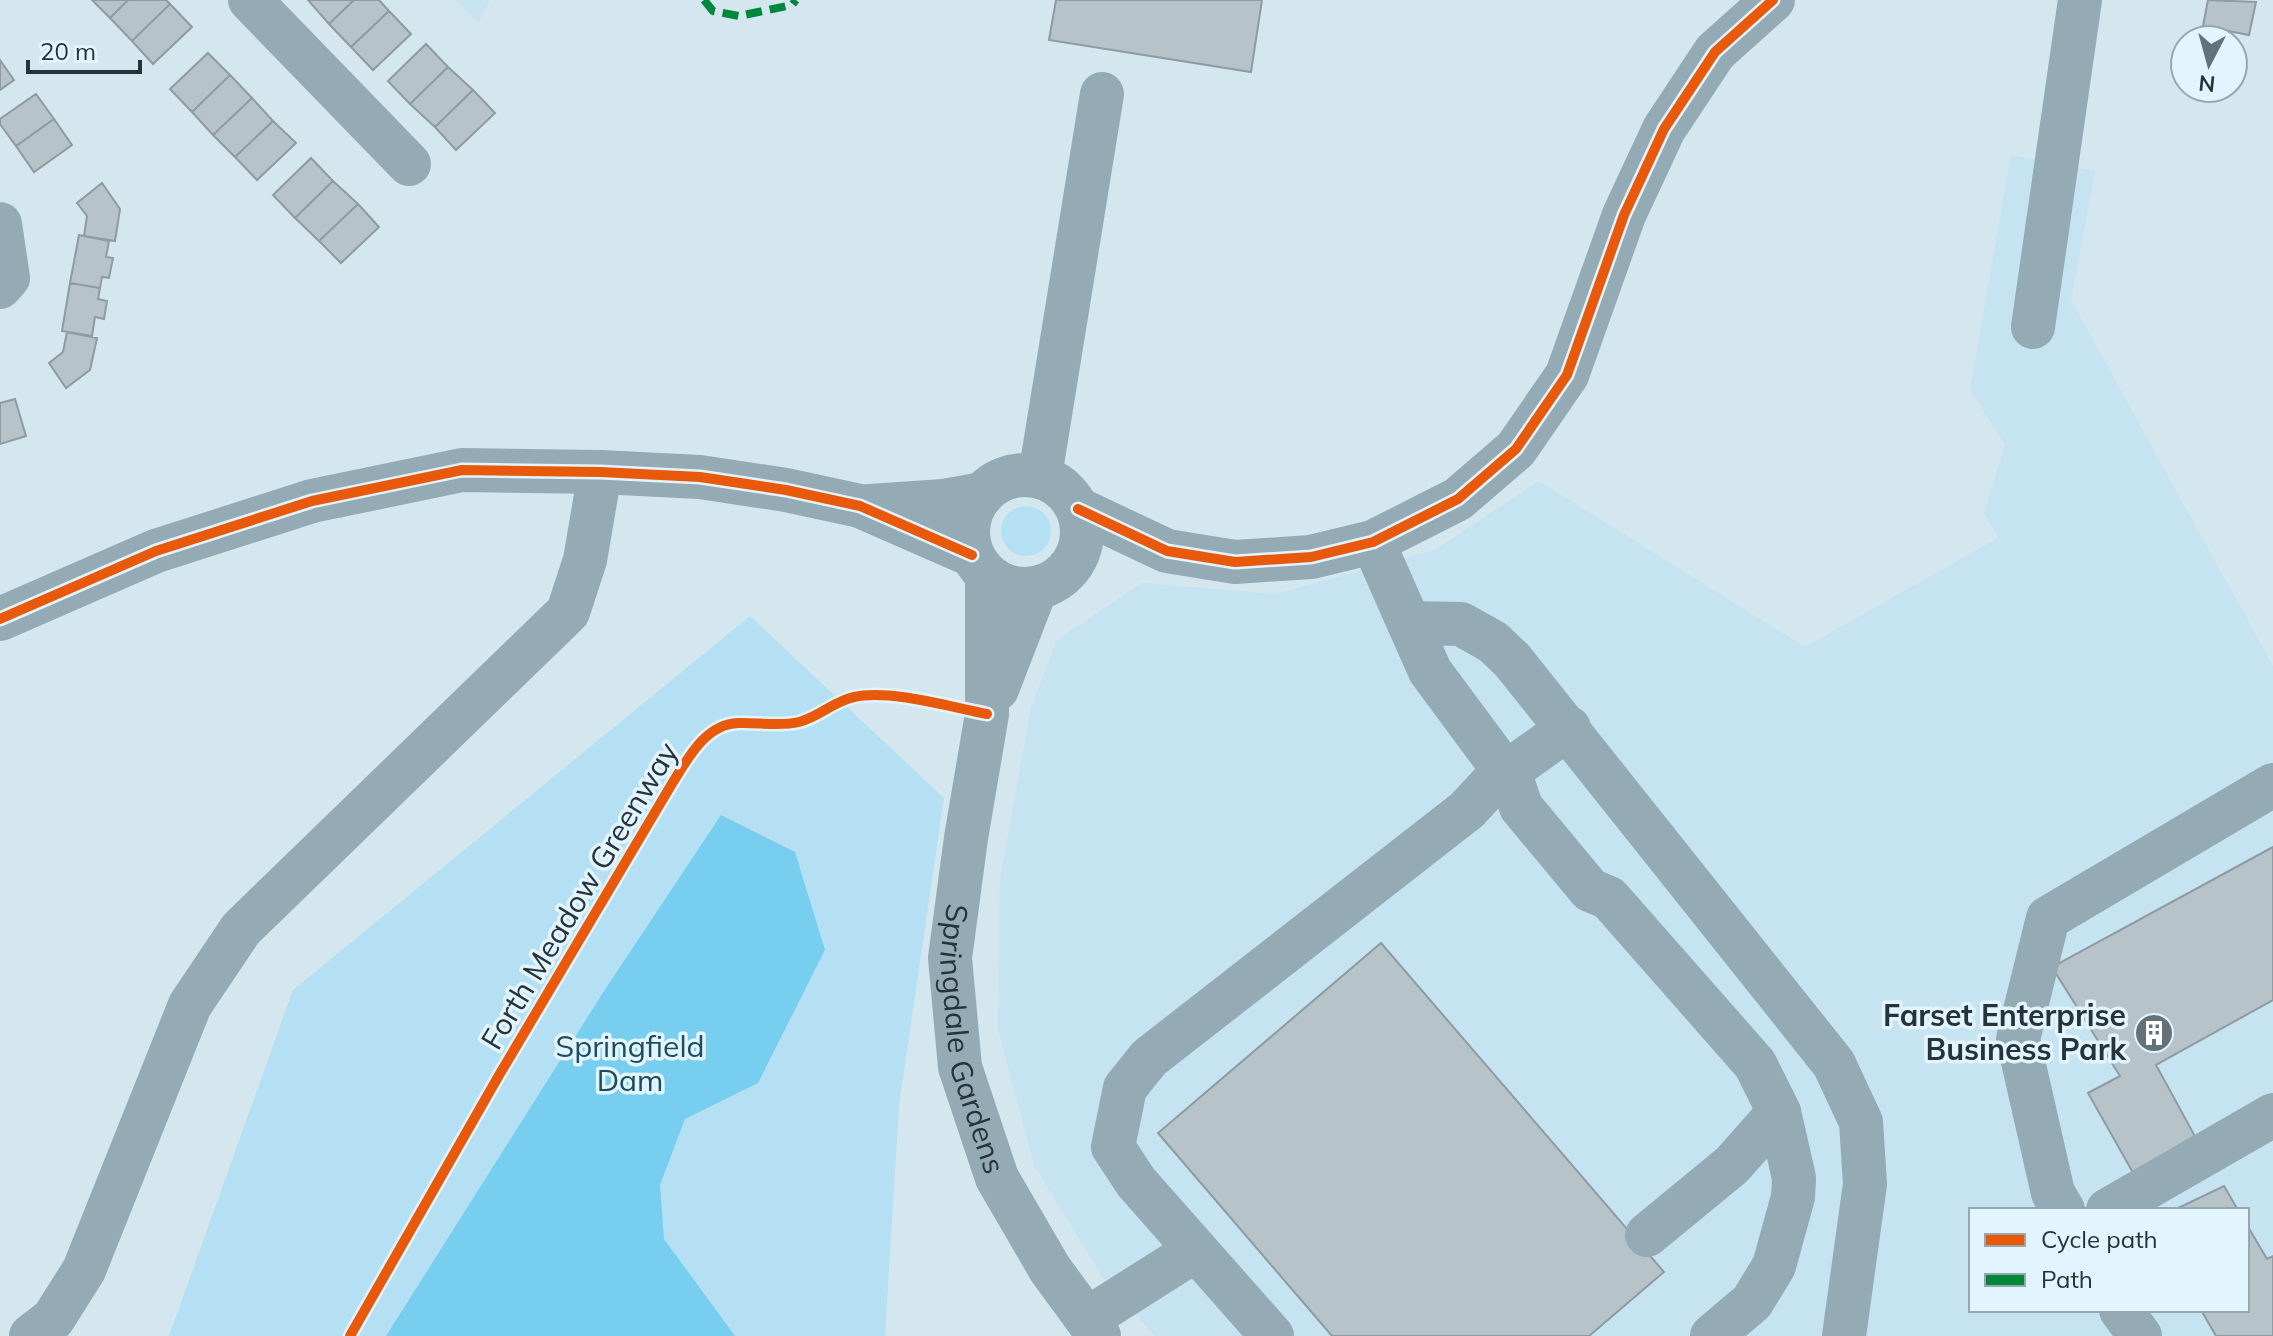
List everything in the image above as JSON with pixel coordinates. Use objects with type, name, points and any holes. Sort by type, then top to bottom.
[{"type":"street","points":[[250,0],[409,164]]},
{"type":"street","points":[[1078,509],[1167,551],[1235,562],[1311,557],[1373,542],[1458,499],[1516,449],[1567,375],[1624,215],[1664,129],[1715,52],[1773,0]]},
{"type":"street","points":[[2033,327],[2080,0]]},
{"type":"street","points":[[1040,476],[1102,94]]},
{"type":"street","points":[[0,224],[8,278],[0,287]]},
{"type":"street","points":[[0,619],[156,551],[312,501],[462,470],[700,477],[786,490],[860,506],[980,565],[1010,588],[1167,551]]},
{"type":"street","points":[[31,1336],[53,1319],[84,1270],[190,1005],[241,929],[568,612],[585,560],[600,472]]},
{"type":"street","points":[[980,565],[967,530],[974,505],[991,485],[1014,475],[1040,476],[1063,488],[1078,509],[1083,534],[1076,559],[1052,578]]},
{"type":"street","points":[[860,506],[944,501],[983,494]]},
{"type":"street","points":[[1373,542],[1430,671],[1509,778],[1521,807],[1590,890],[1609,898],[1755,1064],[1779,1112],[1794,1178],[1793,1197],[1774,1266],[1752,1302],[1712,1336]]},
{"type":"street","name":"Springdale Gardens","points":[[980,565],[987,714],[950,958],[960,1067],[997,1178],[1050,1269],[1093,1328]]},
{"type":"street","name":"Springdale Gardens","points":[[987,714],[1052,578]]},
{"type":"street","points":[[1409,623],[1461,624],[1493,642],[1512,660],[1834,1064],[1861,1122],[1865,1184],[1844,1336]]},
{"type":"street","points":[[1272,1336],[1136,1182],[1113,1147],[1125,1088],[1149,1058],[1569,728]]},
{"type":"street","points":[[2062,1208],[2053,1193],[2018,1039],[2048,918],[2273,785]]},
{"type":"street","points":[[1647,1235],[1732,1165],[1779,1112]]},
{"type":"street","points":[[2111,1208],[2273,1115]]},
{"type":"street","points":[[1093,1328],[1196,1250]]},
{"type":"street","points":[[2122,1312],[2140,1336]]},
{"type":"shaded area","points":[[456,0],[490,0],[478,22]]},
{"type":"shaded area","points":[[2011,155],[2095,171],[2071,300],[2273,666],[2273,1336],[1155,1336],[1103,1278],[1034,1165],[998,1029],[1000,880],[1031,708],[1057,640],[1142,583],[1276,594],[1435,550],[1539,481],[1805,647],[1998,538],[1984,513],[2005,445],[1970,390]]},
{"type":"green space","points":[[1026,506],[1044,513],[1051,531],[1044,549],[1026,556],[1008,549],[1001,531],[1008,513]]},
{"type":"green space","name":"Springfield Dam","points":[[750,616],[944,798],[899,1105],[885,1336],[169,1336],[293,990]]},
{"type":"water","name":"Springfield Dam","points":[[721,815],[795,852],[825,950],[758,1083],[685,1119],[660,1185],[664,1239],[735,1336],[386,1336],[604,991]]},
{"type":"building","points":[[92,0],[128,0],[110,18]]},
{"type":"building","points":[[128,0],[166,0],[170,4],[132,41],[110,18]]},
{"type":"building","points":[[308,0],[354,0],[329,24]]},
{"type":"building","points":[[354,0],[379,0],[389,11],[351,47],[329,24]]},
{"type":"building","points":[[1056,0],[1262,0],[1251,72],[1049,40]]},
{"type":"building","points":[[2208,0],[2256,2],[2249,35],[2249,24],[2203,24]]},
{"type":"building","points":[[170,4],[192,27],[153,64],[132,41]]},
{"type":"building","points":[[389,11],[411,34],[373,70],[351,47]]},
{"type":"building","points":[[426,44],[448,67],[410,104],[388,81]]},
{"type":"building","points":[[208,53],[230,75],[192,112],[170,89]]},
{"type":"building","points":[[0,60],[14,80],[0,90]]},
{"type":"building","points":[[448,67],[473,90],[435,127],[410,104]]},
{"type":"building","points":[[230,75],[252,98],[213,135],[192,112]]},
{"type":"building","points":[[473,90],[495,113],[456,150],[435,127]]},
{"type":"building","points":[[36,94],[54,119],[16,146],[0,124],[0,119]]},
{"type":"building","points":[[252,98],[273,121],[235,157],[213,135]]},
{"type":"building","points":[[54,119],[72,145],[34,172],[16,146]]},
{"type":"building","points":[[273,121],[296,143],[257,180],[235,157]]},
{"type":"building","points":[[311,158],[333,181],[295,218],[273,195]]},
{"type":"building","points":[[333,181],[358,204],[319,241],[295,218]]},
{"type":"building","points":[[102,183],[120,209],[115,241],[84,236],[87,216],[77,203]]},
{"type":"building","points":[[358,204],[379,227],[341,263],[319,241]]},
{"type":"building","points":[[79,235],[109,241],[106,257],[113,258],[109,278],[102,277],[100,288],[70,283]]},
{"type":"building","points":[[70,283],[100,288],[98,299],[107,301],[104,319],[95,317],[92,336],[62,331]]},
{"type":"building","points":[[67,332],[97,338],[90,370],[66,388],[49,363],[63,352]]},
{"type":"building","points":[[15,399],[26,436],[0,444],[0,403]]},
{"type":"building","name":"Farset Enterprise Business Park","points":[[2273,847],[2273,1000],[2156,1065],[2203,1151],[2141,1187],[2088,1093],[2120,1076],[2052,967]]},
{"type":"building","points":[[1381,943],[1664,1272],[1589,1336],[1332,1336],[1158,1133]]},
{"type":"building","points":[[2224,1186],[2237,1208],[2178,1208]]},
{"type":"building","points":[[2249,1228],[2267,1259],[2273,1256],[2273,1336],[2216,1336],[2202,1312],[2249,1312]]},
{"type":"marked path","points":[[704,0],[713,11],[739,16],[792,5],[796,0]]},
{"type":"cycle path","points":[[1078,509],[1167,551],[1235,562],[1311,557],[1373,542],[1458,499],[1516,449],[1567,375],[1624,215],[1664,129],[1715,52],[1773,0]]},
{"type":"cycle path","points":[[0,619],[156,551],[312,501],[462,470],[700,477],[786,490],[860,506],[972,555]]},
{"type":"cycle path","name":"Forth Meadow Greenway","points":[[350,1336],[498,1077],[673,782],[707,736],[716,729],[738,723],[799,722],[847,699],[869,695],[920,700],[987,714]]},
{"type":"place","name":"Farset Enterprise Business Park","points":[[2154,1033]]}]
